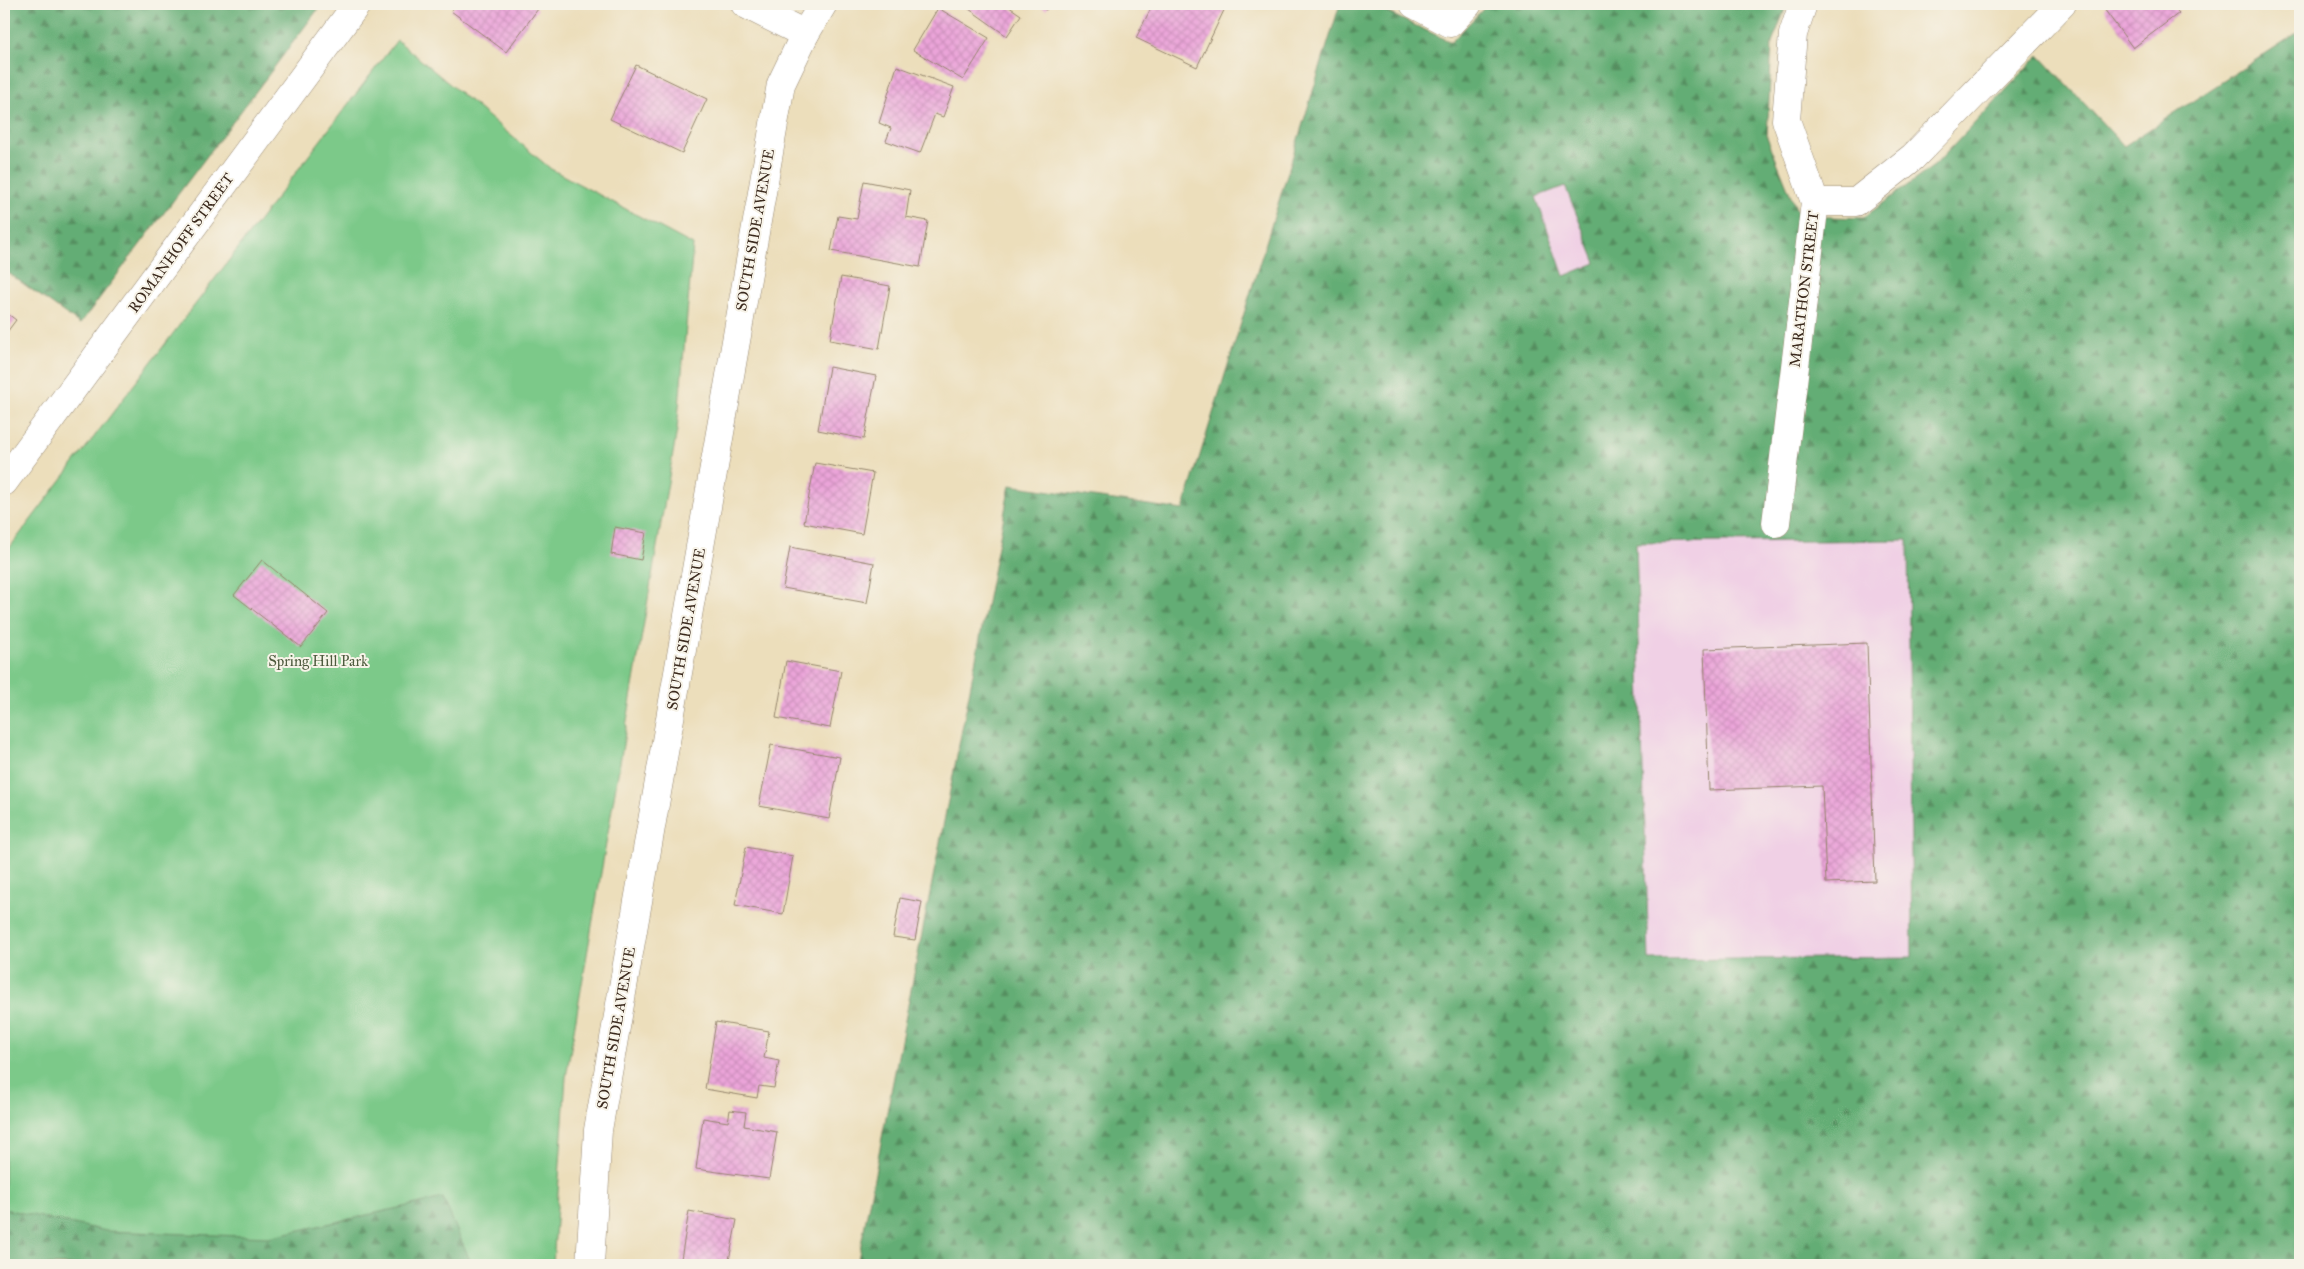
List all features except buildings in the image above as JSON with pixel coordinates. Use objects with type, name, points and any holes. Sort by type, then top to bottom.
[{"type":"street","name":"ROMANHOFF STREET","points":[[4,482],[357,4]]},
{"type":"street","points":[[745,4],[805,34]]},
{"type":"street","name":"SOUTH SIDE AVENUE","points":[[590,1265],[598,1130],[781,84],[805,34],[823,4]]},
{"type":"street","points":[[1414,4],[1459,13]]},
{"type":"street","points":[[1802,4],[1793,34],[1786,120],[1815,202]]},
{"type":"street","name":"MARATHON STREET","points":[[1776,523],[1815,202],[1856,202],[1913,157],[2062,4]]},
{"type":"shaded area","points":[[1565,186],[1597,263],[1564,276],[1536,197]]},
{"type":"shaded area","points":[[1908,540],[1912,958],[1649,960],[1636,543]]},
{"type":"green space","points":[[4,4],[322,4],[80,324],[4,270]]},
{"type":"green space","points":[[1340,4],[1369,4],[1451,42],[1488,4],[1787,4],[1772,43],[1767,137],[1799,216],[1863,218],[1935,165],[2039,55],[2124,146],[2300,31],[2300,1265],[857,1265],[1010,485],[1183,510]],"holes":[[[1565,186],[1596,263],[1564,276],[1536,197]],[[1908,540],[1912,957],[1649,960],[1636,543]]]},
{"type":"green space","name":"Spring Hill Park","points":[[397,40],[551,169],[693,245],[677,430],[566,1077],[553,1265],[4,1265],[4,555]]},
{"type":"green space","points":[[443,1198],[472,1265],[4,1265],[4,1209],[106,1231],[269,1237]]}]
